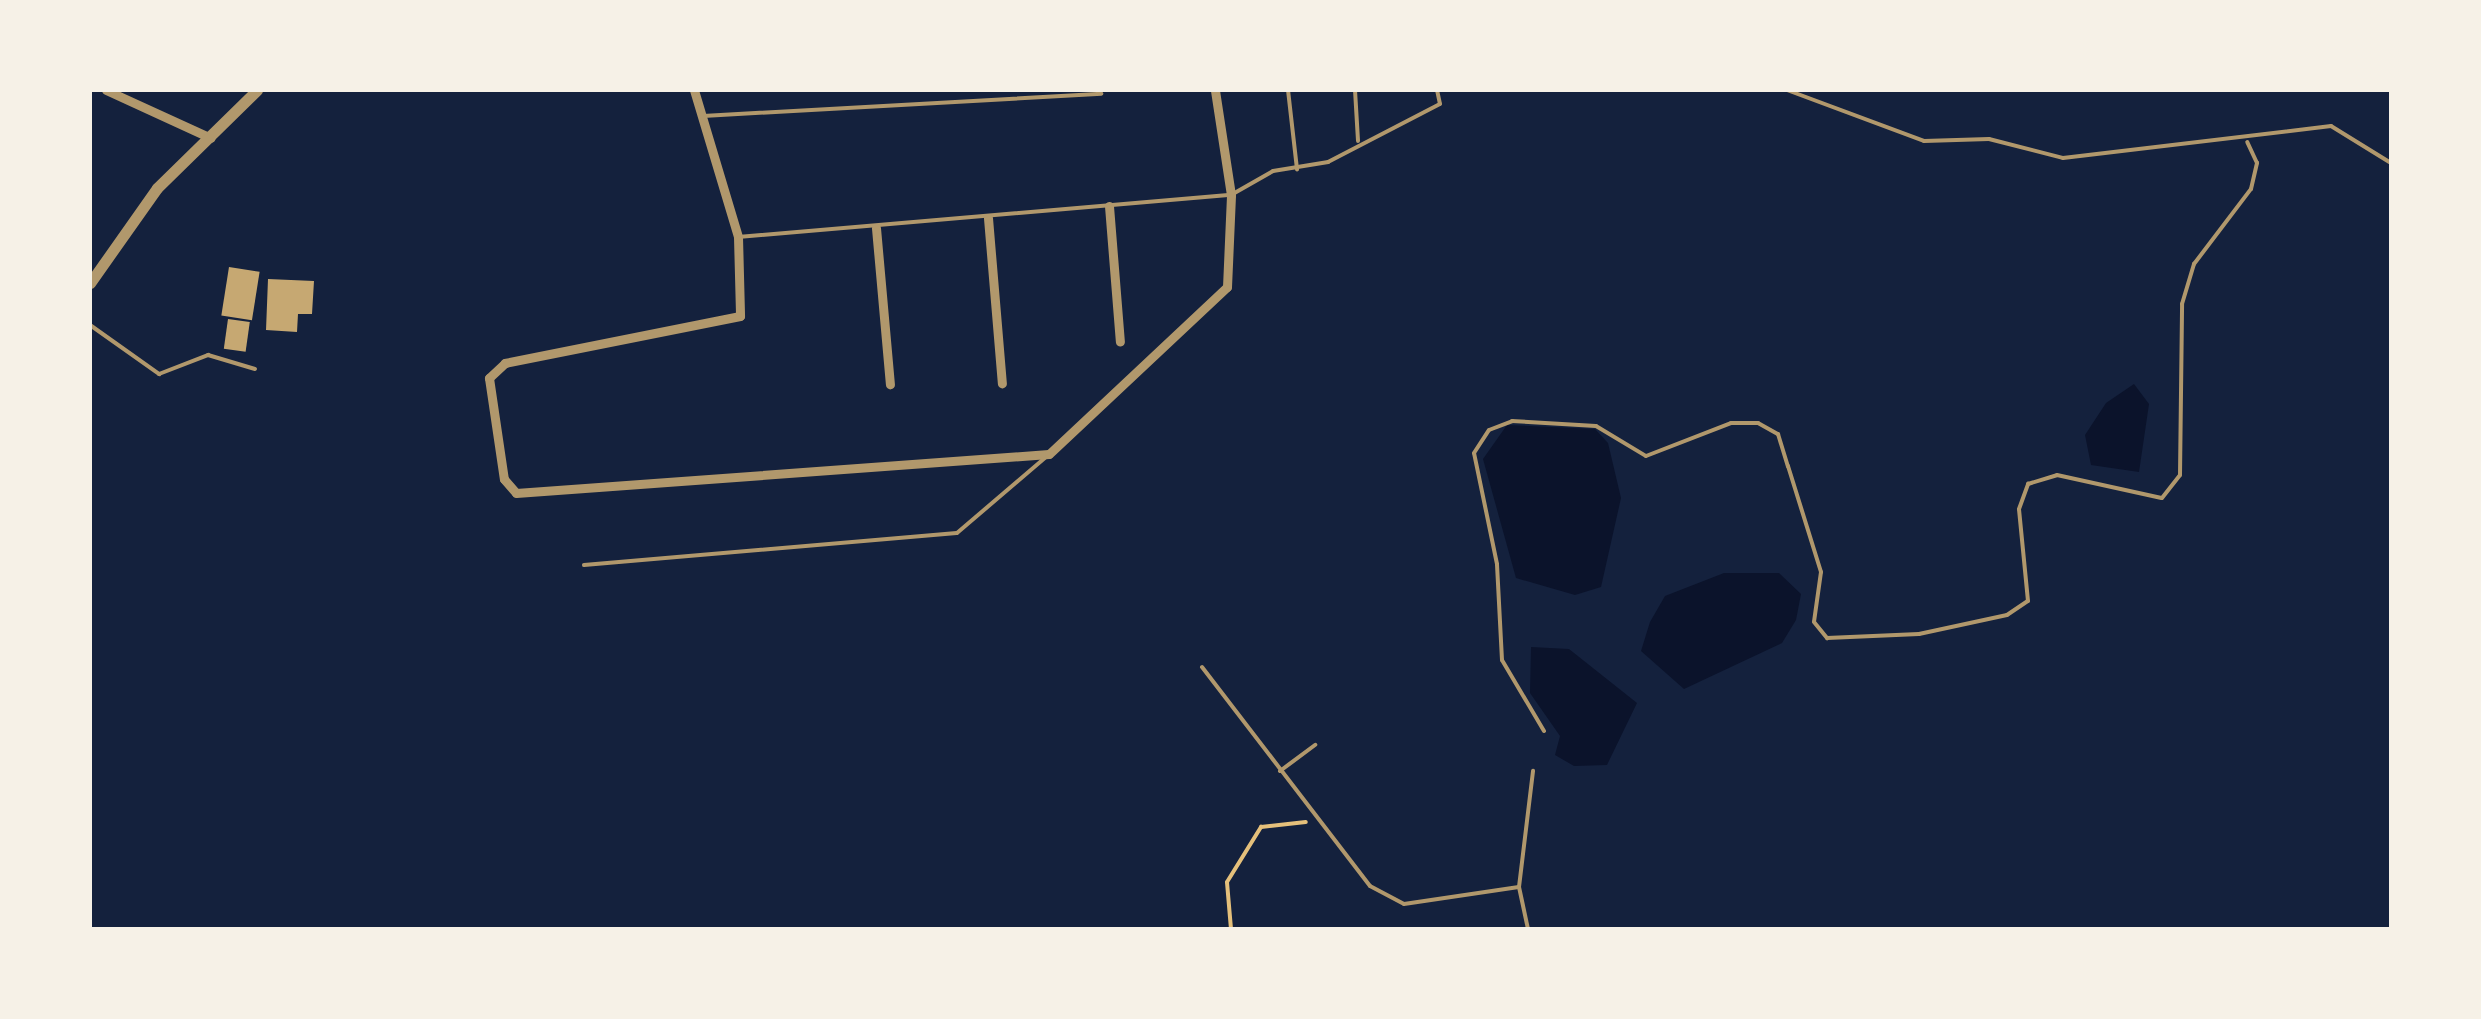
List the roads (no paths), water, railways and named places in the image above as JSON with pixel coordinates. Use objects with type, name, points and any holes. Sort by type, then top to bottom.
[{"type":"street","points":[[106,90],[210,138]]},
{"type":"street","points":[[92,276],[158,188],[257,90]]},
{"type":"street","points":[[694,90],[738,237],[746,291],[740,316],[505,363],[488,378],[504,479],[516,494],[1049,454],[1219,304],[1232,195],[1215,90]]},
{"type":"street","points":[[1110,206],[1120,342]]},
{"type":"street","points":[[988,218],[1002,383]]},
{"type":"street","points":[[876,228],[890,384]]},
{"type":"lane","points":[[1288,90],[1297,169]]},
{"type":"lane","points":[[1354,90],[1358,141]]},
{"type":"lane","points":[[738,237],[1232,195],[1440,104],[1437,90]]},
{"type":"lane","points":[[1786,90],[1924,141],[1989,138],[2063,158],[2188,140],[2246,142],[2330,126],[2391,163]]},
{"type":"lane","points":[[703,116],[1101,94]]},
{"type":"lane","points":[[1544,732],[1502,660],[1497,564],[1474,452],[1489,430],[1512,420],[1596,426],[1646,456],[1731,424],[1758,423],[1778,434],[1821,572],[1814,622],[1827,638],[1918,634],[2007,615],[2028,601],[2018,509],[2028,484],[2057,475],[2162,498],[2180,475],[2182,304],[2194,264],[2251,190],[2257,163],[2246,142]]},
{"type":"lane","points":[[90,325],[160,374],[208,355],[256,369]]},
{"type":"lane","points":[[584,565],[956,533],[1049,454]]},
{"type":"lane","points":[[1202,667],[1370,886],[1404,904],[1518,888]]},
{"type":"lane","points":[[1280,771],[1316,745]]},
{"type":"lane","points":[[1528,929],[1518,888],[1533,772]]},
{"type":"water","points":[[2134,384],[2149,404],[2139,472],[2091,465],[2085,435],[2106,403]]},
{"type":"water","points":[[1507,425],[1595,429],[1608,443],[1621,498],[1601,587],[1575,595],[1516,578],[1483,459]]},
{"type":"water","points":[[1724,573],[1779,573],[1801,594],[1796,620],[1782,643],[1684,689],[1641,651],[1650,622],[1665,596]]},
{"type":"water","points":[[1531,647],[1569,649],[1637,703],[1607,765],[1574,766],[1555,755],[1560,736],[1530,693]]}]
